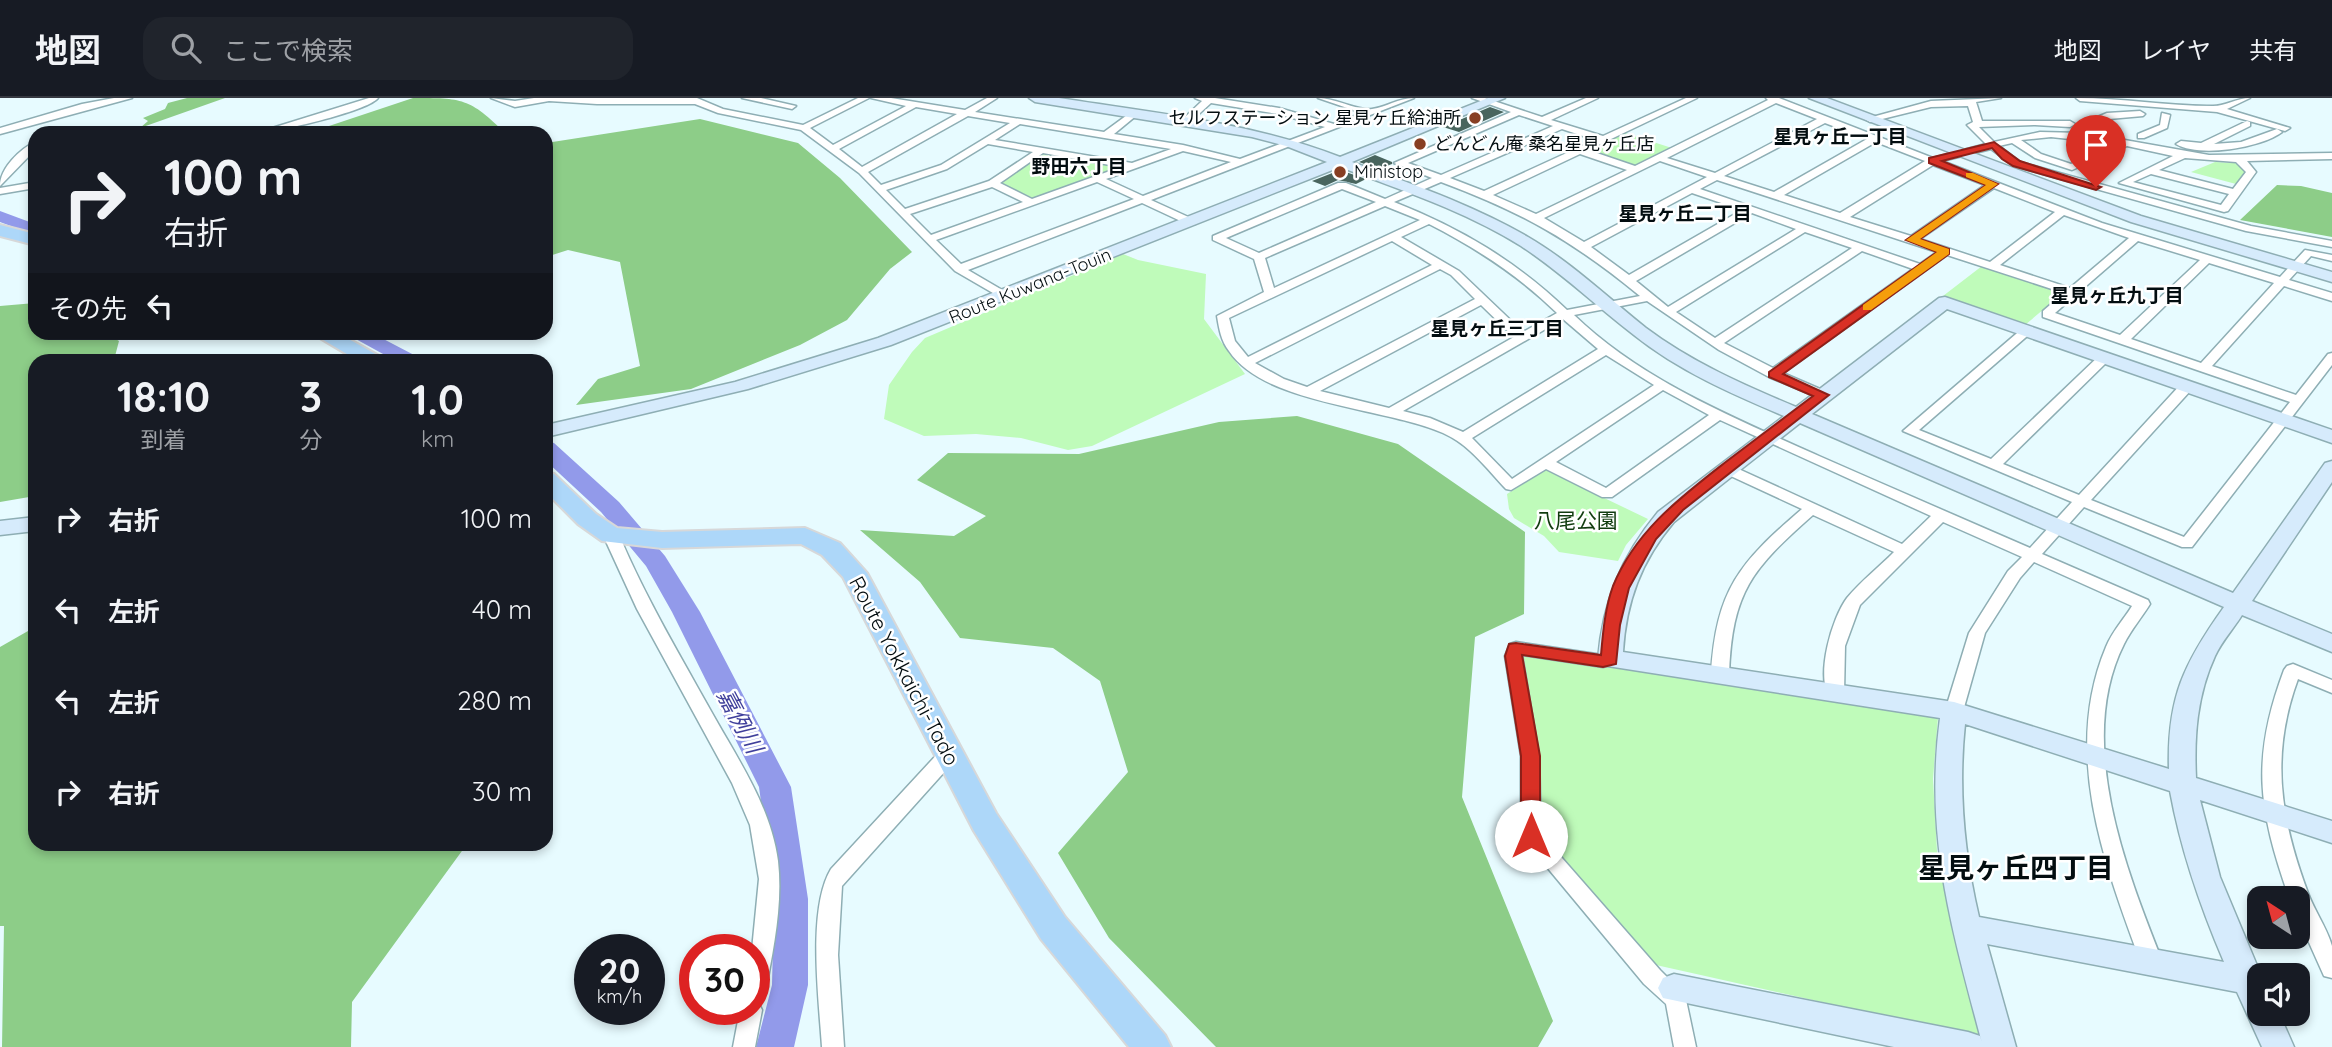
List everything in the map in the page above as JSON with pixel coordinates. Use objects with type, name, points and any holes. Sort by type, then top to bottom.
[{"type":"main road","points":[[0,230],[28,238]]},
{"type":"main road","points":[[335,340],[361,354]]},
{"type":"main road","name":"Route Yokkaichi-Tado","points":[[553,486],[587,519],[611,535],[662,540],[805,536],[831,549],[854,573],[985,822],[1053,928],[1152,1047]]},
{"type":"street","points":[[0,131],[98,103],[128,98]]},
{"type":"street","points":[[289,126],[370,102],[374,98]]},
{"type":"street","points":[[495,98],[515,104],[549,98],[597,102],[693,100],[721,111],[804,128],[862,171],[958,269],[1005,296]]},
{"type":"street","points":[[746,98],[795,104],[766,120]]},
{"type":"street","points":[[804,128],[865,98]]},
{"type":"street","points":[[875,98],[1183,148],[1241,162]]},
{"type":"street","points":[[862,171],[993,98]]},
{"type":"street","points":[[1035,98],[1253,132],[1291,143],[1477,216],[1557,263],[1642,333],[1693,366],[1795,416],[2332,645]]},
{"type":"street","points":[[1186,121],[1206,98],[1262,108],[1335,127]]},
{"type":"street","points":[[1262,108],[1272,98]]},
{"type":"street","points":[[1322,98],[1370,113]]},
{"type":"street","points":[[1542,120],[1594,98]]},
{"type":"street","points":[[1484,195],[1693,98]]},
{"type":"street","points":[[1815,98],[2136,219],[2332,277]]},
{"type":"street","points":[[2080,98],[2247,124],[2277,132],[2249,145],[2202,146],[2035,122],[1972,125],[2005,157],[2017,163],[2250,229],[2332,244]]},
{"type":"street","points":[[2141,136],[2164,126],[2166,111],[2177,98]]},
{"type":"street","points":[[2218,109],[2246,98]]},
{"type":"street","points":[[958,269],[1406,99]]},
{"type":"street","points":[[1488,99],[1542,120],[1604,139]]},
{"type":"street","name":"Route Kuwana-Touin","points":[[553,430],[617,417],[765,380],[859,351],[1191,222],[1488,99]]},
{"type":"street","points":[[1536,218],[1773,99],[2135,238],[2332,297]]},
{"type":"street","points":[[1970,100],[1978,124]]},
{"type":"street","points":[[1870,119],[1931,104],[1999,100]]},
{"type":"street","points":[[832,149],[916,104]]},
{"type":"street","points":[[2086,131],[2115,114],[2218,109],[2285,128]]},
{"type":"street","points":[[1520,112],[1399,163],[1536,218],[1584,246],[1668,312],[1715,343],[1822,395]]},
{"type":"street","points":[[1107,135],[1134,113]]},
{"type":"street","points":[[29,126],[59,114]]},
{"type":"street","points":[[1584,246],[1825,119]]},
{"type":"street","points":[[879,189],[944,167],[1019,121]]},
{"type":"street","points":[[2202,146],[2247,124]]},
{"type":"street","points":[[23,133],[19,130],[28,126]]},
{"type":"street","points":[[1562,126],[1386,203],[1259,257],[1217,238],[1342,186],[1386,203],[1429,220],[1503,260],[1606,349],[1662,386],[1767,438],[2142,604],[2123,631],[2105,672],[2097,715],[2095,757],[2103,819],[2111,853],[2152,963]]},
{"type":"street","points":[[1842,217],[1932,160],[2013,139],[2052,134],[2086,131],[2124,144],[2183,155],[2239,159],[2332,156]]},
{"type":"street","points":[[1775,196],[1876,138]]},
{"type":"street","points":[[2013,139],[2038,156],[2072,167],[2124,144]]},
{"type":"street","points":[[987,141],[1133,166]]},
{"type":"street","points":[[929,239],[1183,148]]},
{"type":"street","points":[[903,213],[993,183],[1042,150]]},
{"type":"street","points":[[0,183],[28,151]]},
{"type":"street","points":[[1580,151],[1635,169]]},
{"type":"street","points":[[2183,155],[2124,183],[2224,209],[2251,172],[2239,159]]},
{"type":"street","points":[[1659,158],[2072,292]]},
{"type":"street","points":[[2151,171],[2236,192]]},
{"type":"street","points":[[1098,178],[1191,222]]},
{"type":"street","points":[[993,183],[1031,202]]},
{"type":"street","points":[[1912,240],[1993,184]]},
{"type":"street","points":[[0,191],[28,186]]},
{"type":"street","points":[[1690,190],[1922,268]]},
{"type":"street","points":[[1629,280],[1750,210]]},
{"type":"street","points":[[1992,267],[2063,211]]},
{"type":"street","points":[[1429,220],[1223,316],[1228,340],[1245,363],[1271,378],[1438,426],[1462,438],[1489,458],[1511,486],[1662,386]]},
{"type":"street","points":[[1668,312],[1804,228]]},
{"type":"street","points":[[1392,237],[1442,264],[1483,299],[1522,338]]},
{"type":"street","points":[[2135,238],[2047,314],[2298,400]]},
{"type":"street","points":[[1715,343],[1861,247]]},
{"type":"street","points":[[1774,374],[1945,251]]},
{"type":"street","points":[[2203,368],[2309,252],[2332,258]]},
{"type":"street","points":[[1259,257],[1270,293]]},
{"type":"street","points":[[2122,340],[2206,260]]},
{"type":"street","points":[[1245,363],[1442,264]]},
{"type":"street","points":[[1390,413],[1563,314],[1650,298]]},
{"type":"street","points":[[1310,391],[1483,299]]},
{"type":"street","points":[[1610,659],[1616,606],[1621,588],[1639,551],[1666,517],[1945,302],[2332,437]]},
{"type":"street","points":[[2027,331],[1910,431],[2187,544],[2332,356]]},
{"type":"street","points":[[1462,438],[1606,349]]},
{"type":"street","points":[[1993,465],[2104,358]]},
{"type":"street","points":[[2000,1047],[1968,928],[1951,843],[1948,778],[1954,711],[1977,633],[2014,575],[2187,386]]},
{"type":"street","points":[[1546,463],[1607,494],[1718,415]]},
{"type":"street","points":[[2247,978],[2205,879],[2186,810],[2182,740],[2189,688],[2204,653],[2332,467]]},
{"type":"street","points":[[1727,468],[1904,551]]},
{"type":"street","points":[[1720,675],[1722,630],[1726,611],[1739,582],[1756,557],[1812,508]]},
{"type":"street","points":[[1835,693],[1834,650],[1843,619],[1862,592],[1941,515]]},
{"type":"street","points":[[0,528],[28,525]]},
{"type":"street","points":[[611,535],[627,576],[730,761],[759,823],[764,842],[769,894],[767,934]]},
{"type":"street","points":[[1968,1047],[1675,993],[1651,977],[1531,836],[1530,756],[1514,656],[1516,648],[1603,661],[1610,659],[1954,711],[2332,832]]},
{"type":"street","points":[[2332,687],[2293,670],[2273,726],[2270,746],[2274,814],[2284,857],[2298,895],[2332,969]]},
{"type":"street","points":[[833,1047],[827,955],[832,885],[838,875],[948,754]]},
{"type":"street","points":[[1968,928],[2152,963],[2247,990]]},
{"type":"street","points":[[1675,993],[1685,1047]]},
{"type":"street","points":[[744,1047],[748,1025]]},
{"type":"street","points":[[2269,1026],[2278,1047]]},
{"type":"green space","points":[[187,98],[225,98],[142,126],[148,121],[143,118],[165,109],[168,103]]},
{"type":"green space","points":[[413,98],[464,102],[483,113],[497,126],[329,126]]},
{"type":"green space","points":[[700,119],[798,143],[840,178],[912,252],[890,269],[847,320],[800,345],[691,389],[576,405],[598,379],[640,366],[620,262],[568,250],[553,255],[553,142]]},
{"type":"green space","points":[[1625,133],[1672,148],[1636,166],[1587,151]]},
{"type":"green space","points":[[1046,152],[1123,167],[1036,199],[1030,199],[1000,183]]},
{"type":"green space","points":[[2215,162],[2235,163],[2248,171],[2236,184],[2191,172]]},
{"type":"green space","points":[[2277,185],[2301,186],[2332,193],[2332,237],[2240,220]]},
{"type":"green space","points":[[1123,254],[1138,260],[1206,274],[1204,319],[1245,374],[1092,446],[1068,450],[1021,438],[976,434],[924,436],[884,419],[889,385],[925,338]]},
{"type":"green space","points":[[1982,266],[2063,293],[2025,325],[1943,296]]},
{"type":"green space","points":[[28,304],[28,340],[119,341],[116,354],[28,354],[28,497],[0,502],[0,306]]},
{"type":"green space","points":[[1297,416],[1398,444],[1525,532],[1524,614],[1475,637],[1462,797],[1553,1021],[1538,1047],[1216,1047],[1109,938],[1058,853],[1128,772],[1100,681],[1053,648],[960,638],[920,582],[860,530],[954,536],[986,516],[917,480],[948,453],[1079,454],[1219,422]]},
{"type":"green space","name":"八尾公園","points":[[1546,470],[1648,519],[1626,545],[1618,561],[1559,552],[1544,536],[1514,518],[1509,509],[1507,494]]},
{"type":"green space","points":[[28,631],[28,851],[462,851],[352,1002],[351,1047],[2,1047],[4,926],[0,926],[0,647]]},
{"type":"green space","points":[[1528,655],[1938,717],[1933,779],[1937,851],[1982,1038],[1656,965],[1539,834],[1541,764],[1523,657]]},
{"type":"building","points":[[1490,107],[1504,112],[1459,132],[1443,127]]},
{"type":"building","points":[[1375,155],[1392,164],[1378,169],[1359,162]]},
{"type":"building","points":[[1340,170],[1366,179],[1356,184],[1338,180],[1325,186],[1312,181]]},
{"type":"waterway","name":"嘉例川","points":[[0,216],[28,227]]},
{"type":"waterway","name":"嘉例川","points":[[369,340],[397,354]]},
{"type":"waterway","name":"嘉例川","points":[[553,454],[610,507],[656,562],[686,612],[775,787],[791,899],[790,985],[775,1047]]},
{"type":"slow traffic","points":[[1867,307],[1945,251],[1912,240],[1993,184],[1969,175]]},
{"type":"place","name":"セルフステーション 星見ヶ丘給油所","points":[[1475,118]]},
{"type":"place","name":"どんどん庵 桑名星見ヶ丘店","points":[[1420,144]]},
{"type":"place","name":"Ministop","points":[[1340,172]]},
{"type":"district","name":"星見ヶ丘一丁目","points":[[1840,136]]},
{"type":"district","name":"野田六丁目","points":[[1079,166]]},
{"type":"district","name":"星見ヶ丘二丁目","points":[[1685,213]]},
{"type":"district","name":"星見ヶ丘九丁目","points":[[2117,295]]},
{"type":"district","name":"星見ヶ丘三丁目","points":[[1497,328]]},
{"type":"district","name":"星見ヶ丘四丁目","points":[[2016,868]]},
{"type":"route","points":[[1531,836],[1530,756],[1514,656],[1516,648],[1603,661],[1610,659],[1612,625],[1621,588],[1650,535],[1677,507],[1822,395],[1774,374],[1945,251],[1912,240],[1993,184],[1932,160],[1994,145],[2005,157],[2017,163],[2096,187]]}]
